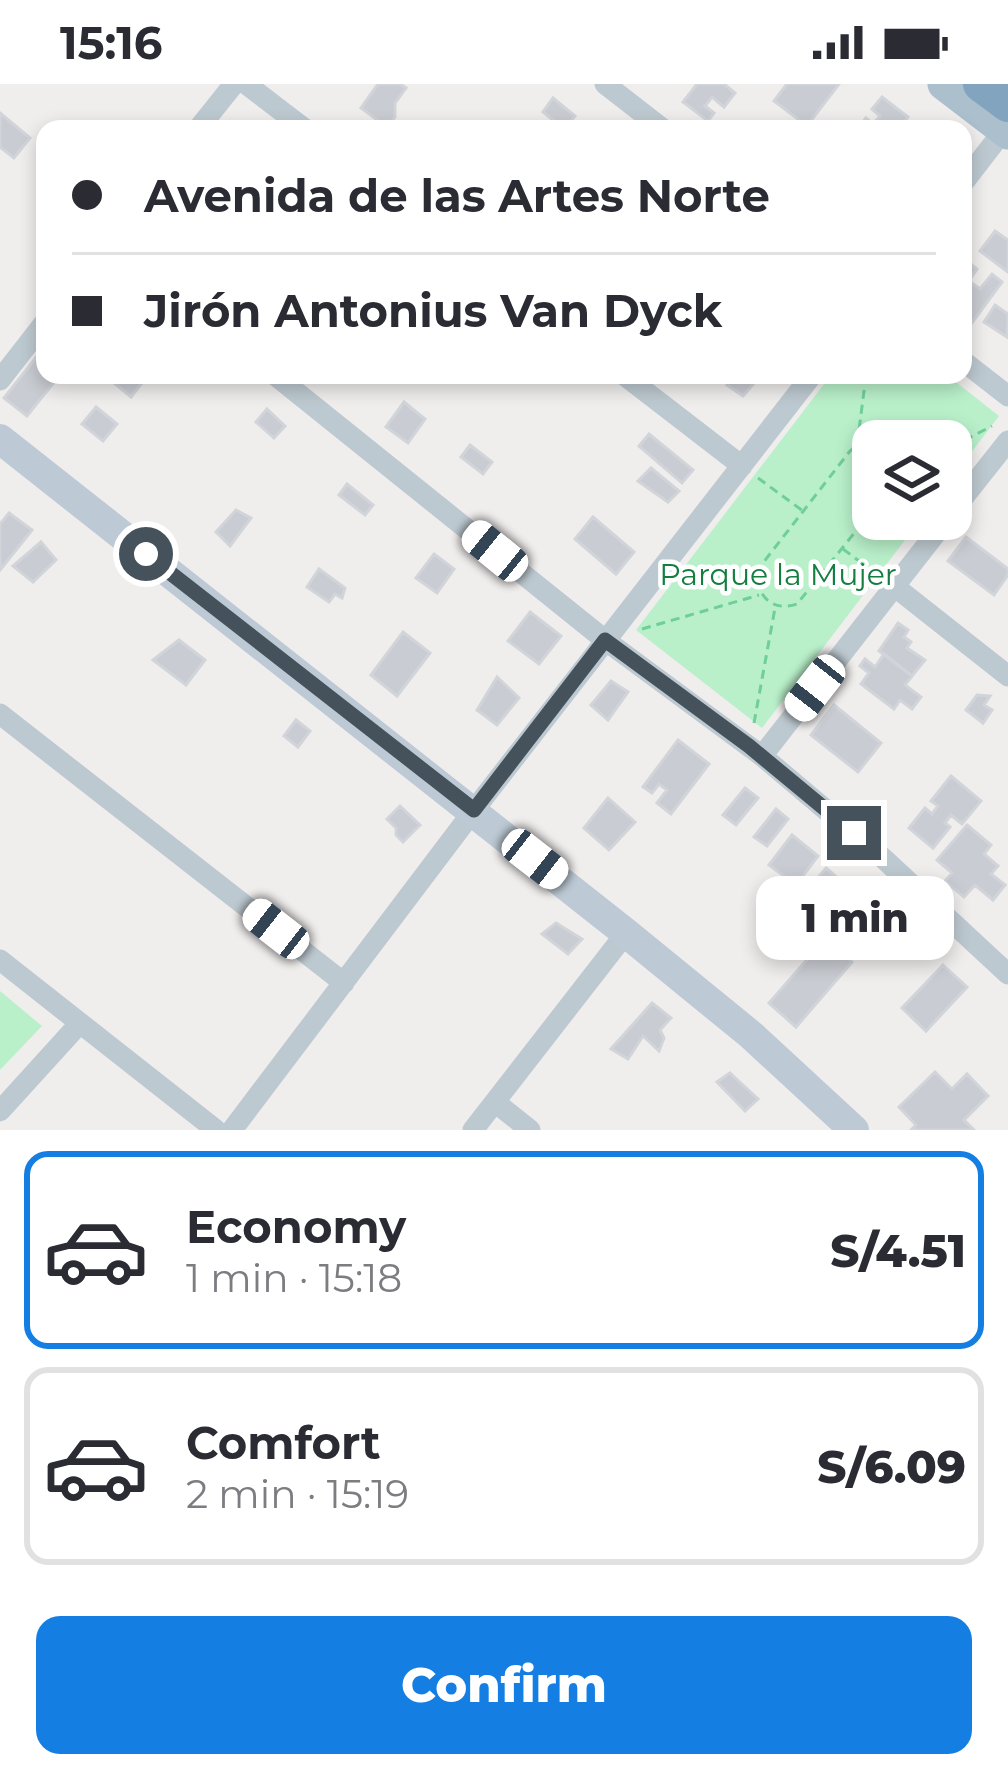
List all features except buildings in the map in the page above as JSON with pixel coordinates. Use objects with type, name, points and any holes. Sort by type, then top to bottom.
[{"type":"highway","points":[[981,84],[1007,122]]},
{"type":"main road","points":[[944,84],[1007,122]]},
{"type":"street","points":[[205,120],[234,84]]},
{"type":"street","points":[[246,84],[292,120]]},
{"type":"street","points":[[605,84],[651,120]]},
{"type":"street","points":[[972,171],[1007,122]]},
{"type":"street","points":[[0,380],[36,334]]},
{"type":"street","points":[[972,368],[1008,396]]},
{"type":"street","points":[[286,384],[605,640],[756,751],[884,859],[1008,974]]},
{"type":"street","points":[[636,384],[742,466]]},
{"type":"street","points":[[232,1130],[805,384]]},
{"type":"street","points":[[0,440],[474,810],[752,1035],[854,1130]]},
{"type":"street","points":[[972,487],[1008,441]]},
{"type":"street","points":[[756,751],[930,540]]},
{"type":"street","points":[[893,586],[1008,676]]},
{"type":"street","points":[[0,714],[344,983]]},
{"type":"street","points":[[473,1130],[626,933]]},
{"type":"street","points":[[0,960],[216,1130]]},
{"type":"street","points":[[0,1111],[80,1022]]},
{"type":"street","points":[[495,1102],[530,1130]]},
{"type":"path","points":[[852,536],[797,604],[775,606],[761,594],[756,580],[759,568],[857,446],[865,384]]},
{"type":"path","points":[[972,436],[989,427]]},
{"type":"path","points":[[742,466],[802,512]]},
{"type":"path","points":[[842,548],[893,586]]},
{"type":"path","points":[[605,640],[761,594]]},
{"type":"path","points":[[756,751],[775,606]]},
{"type":"green space","name":"Parque la Mujer","points":[[824,384],[958,384],[999,416],[972,451],[972,420],[852,420],[852,540],[905,540],[762,728],[636,630]]},
{"type":"green space","points":[[0,991],[42,1026],[0,1070]]},
{"type":"route","points":[[146,554],[474,810],[605,640],[749,746],[854,833]]}]
